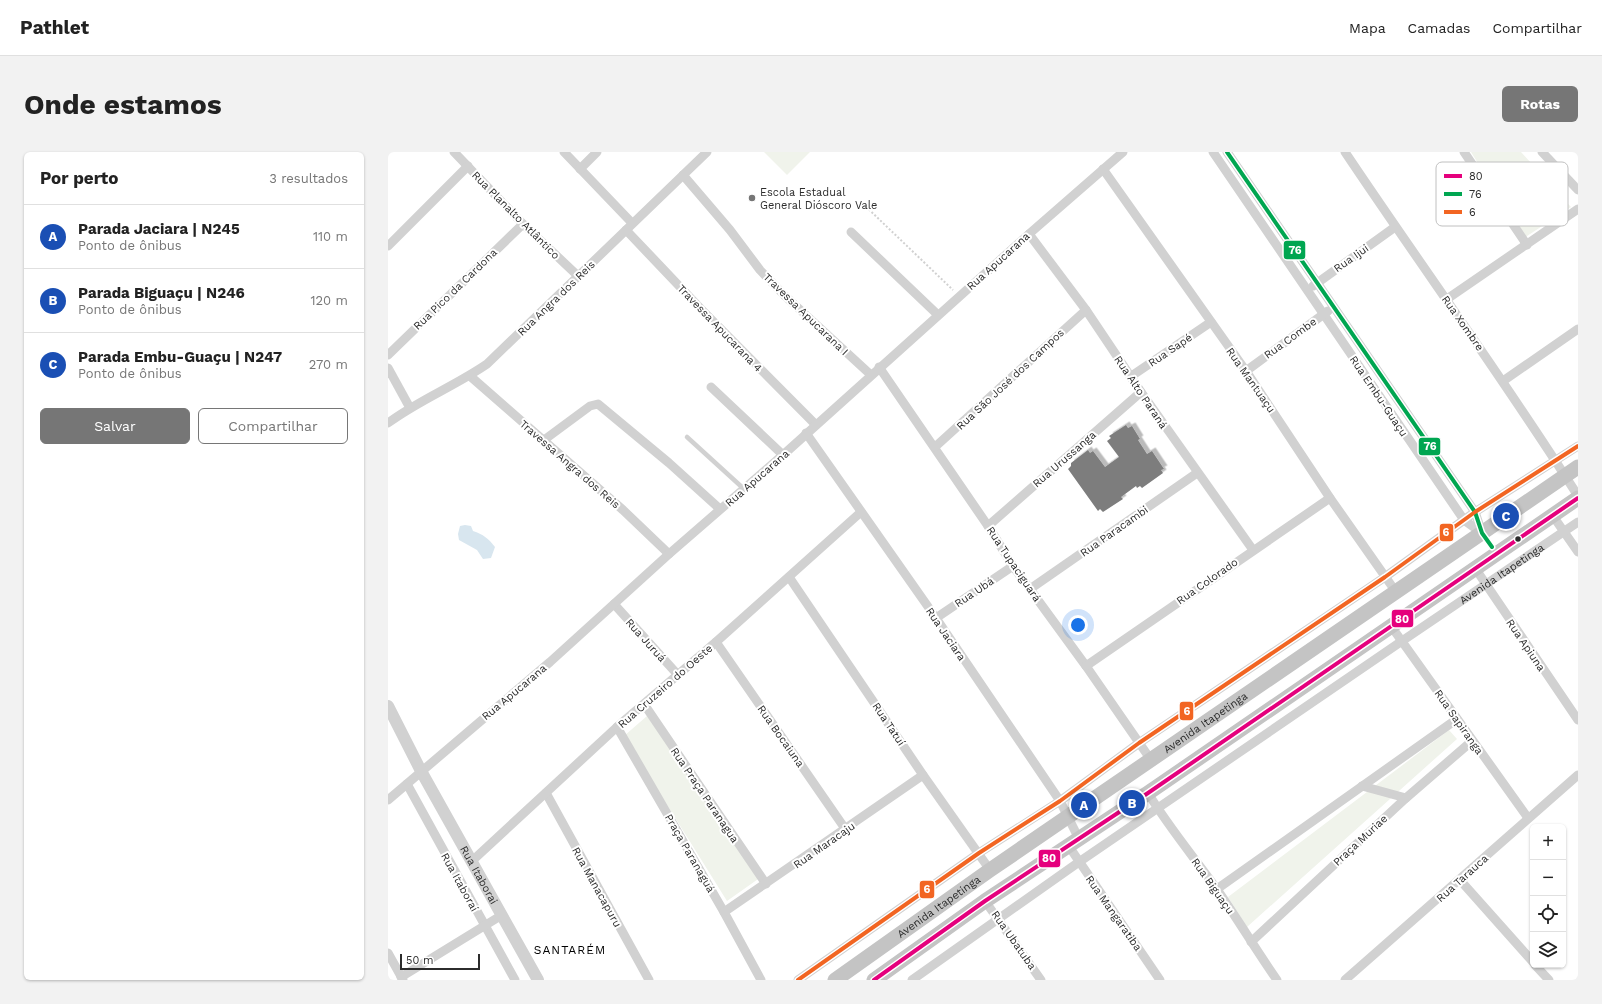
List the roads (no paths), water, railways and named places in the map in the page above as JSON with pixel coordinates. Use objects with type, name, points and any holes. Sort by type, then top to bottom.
[{"type":"main road","name":"Avenida Itapetinga","points":[[835,980],[990,870],[1578,467]]},
{"type":"main road","name":"Avenida Itapetinga","points":[[874,980],[985,901],[1148,793],[1553,516],[1578,497]]},
{"type":"main road","points":[[1482,533],[1496,554]]},
{"type":"main road","points":[[1311,650],[1325,671]]},
{"type":"street","name":"Rua Planalto Atlântico","points":[[454,152],[523,224],[578,276]]},
{"type":"street","name":"Travessa Apucarana 4","points":[[564,152],[700,309],[816,425]]},
{"type":"street","points":[[580,169],[597,152]]},
{"type":"street","name":"Rua Angra dos Reis","points":[[388,423],[410,408],[470,376],[501,352],[707,152]]},
{"type":"street","name":"Rua Embu-Guaçu","points":[[1213,152],[1464,520],[1482,533]]},
{"type":"street","name":"Rua Embu-Guaçu","points":[[1227,152],[1475,512],[1482,533]]},
{"type":"street","name":"Rua Xombre","points":[[1345,152],[1395,227],[1447,299],[1503,381],[1578,497]]},
{"type":"street","points":[[1464,152],[1471,162]]},
{"type":"street","points":[[1542,152],[1551,162]]},
{"type":"street","name":"Rua Apucarana","points":[[388,800],[421,770],[550,662],[1121,153]]},
{"type":"street","points":[[388,246],[468,166]]},
{"type":"street","name":"Rua Mantuaçu","points":[[1104,169],[1210,322],[1246,371],[1330,498],[1396,592]]},
{"type":"street","name":"Travessa Apucarana I","points":[[684,175],[730,230],[760,270],[784,295],[871,375]]},
{"type":"street","points":[[1568,179],[1578,190]]},
{"type":"street","points":[[1568,216],[1578,209]]},
{"type":"street","name":"Rua Pico da Cardona","points":[[388,355],[523,224]]},
{"type":"street","points":[[1514,226],[1527,245]]},
{"type":"street","points":[[1447,299],[1554,226]]},
{"type":"street","name":"Rua Ijui","points":[[1307,290],[1395,227]]},
{"type":"street","points":[[851,232],[938,315]]},
{"type":"street","name":"Rua Alto Paraná","points":[[1029,234],[1086,310],[1140,392],[1253,550]]},
{"type":"street","name":"Rua Combe","points":[[1246,371],[1334,306]]},
{"type":"street","name":"Rua São José dos Campos","points":[[935,447],[1086,310]]},
{"type":"street","name":"Rua Sapé","points":[[1130,377],[1210,322]]},
{"type":"street","points":[[1503,381],[1578,329]]},
{"type":"street","name":"Rua Tupaciguará","points":[[880,367],[988,526],[1013,566],[1086,666],[1150,760]]},
{"type":"street","points":[[388,368],[410,408]]},
{"type":"street","name":"Travessa Angra dos Reis","points":[[470,376],[544,440],[670,554]]},
{"type":"street","points":[[711,387],[783,455]]},
{"type":"street","name":"Rua Urussanga","points":[[988,526],[1140,392]]},
{"type":"street","points":[[544,440],[590,406],[596,404],[669,463],[720,509]]},
{"type":"street","name":"Rua Jaciara","points":[[806,433],[936,618],[1060,801],[1068,817],[1074,842]]},
{"type":"street","name":"Avenida Itapetinga","points":[[798,980],[979,853],[1060,801],[1139,743],[1385,577],[1475,512],[1578,446]]},
{"type":"street","name":"Rua Paracambi","points":[[1030,589],[1197,473]]},
{"type":"street","name":"Rua Colorado","points":[[1086,666],[1330,498]]},
{"type":"street","name":"Rua Cruzeiro do Oeste","points":[[472,861],[617,727],[716,642],[861,512]]},
{"type":"street","points":[[1553,516],[1578,552]]},
{"type":"street","name":"Avenida Itapetinga","points":[[912,980],[1079,862],[1578,522]]},
{"type":"street","name":"Rua Ubá","points":[[936,618],[1013,566]]},
{"type":"street","name":"Rua Apiuna","points":[[1475,568],[1485,585],[1578,720]]},
{"type":"street","name":"Rua Tatuí","points":[[789,577],[923,775],[990,870]]},
{"type":"street","name":"Rua Juruá","points":[[614,604],[678,675]]},
{"type":"street","name":"Rua Sapiranga","points":[[1391,626],[1528,818]]},
{"type":"street","name":"Rua Bocaiuna","points":[[716,642],[846,830]]},
{"type":"street","name":"Rua Praça Paranagua","points":[[644,704],[766,884]]},
{"type":"street","name":"Rua Itaborai","points":[[388,706],[421,770],[538,980]]},
{"type":"street","points":[[1217,889],[1457,719]]},
{"type":"street","name":"Praça Paranaguá","points":[[617,727],[724,912],[761,980]]},
{"type":"street","name":"Praça Muriae","points":[[1251,942],[1406,798],[1472,741]]},
{"type":"street","name":"Rua Maracaju","points":[[724,912],[846,830],[923,775]]},
{"type":"street","name":"Rua Tarauca","points":[[1345,980],[1578,775]]},
{"type":"street","name":"Rua Itaboraí","points":[[407,784],[515,980]]},
{"type":"street","points":[[1362,786],[1406,798]]},
{"type":"street","name":"Rua Manacapuru","points":[[546,793],[649,980]]},
{"type":"street","name":"Rua Biguaçu","points":[[1148,793],[1158,809],[1217,889],[1277,980]]},
{"type":"street","name":"Rua Mangaratiba","points":[[1074,842],[1079,862],[1160,980]]},
{"type":"street","points":[[1460,880],[1530,959]]},
{"type":"street","name":"Rua Ubatuba","points":[[985,901],[1000,919],[1041,980]]},
{"type":"street","points":[[388,953],[402,978],[502,915]]},
{"type":"street","points":[[1538,968],[1549,980]]},
{"type":"lane","points":[[687,437],[744,489]]},
{"type":"place","name":"Escola Estadual General Dióscoro Vale","points":[[752,198]]},
{"type":"place","name":"Parada Embu-Guaçu | N247","points":[[1506,516]]},
{"type":"place","name":"Parada Biguaçu | N246","points":[[1132,803]]},
{"type":"place","name":"Parada Jaciara | N245","points":[[1084,805]]},
{"type":"district","name":"SANTARÉM","points":[[570,950]]}]
